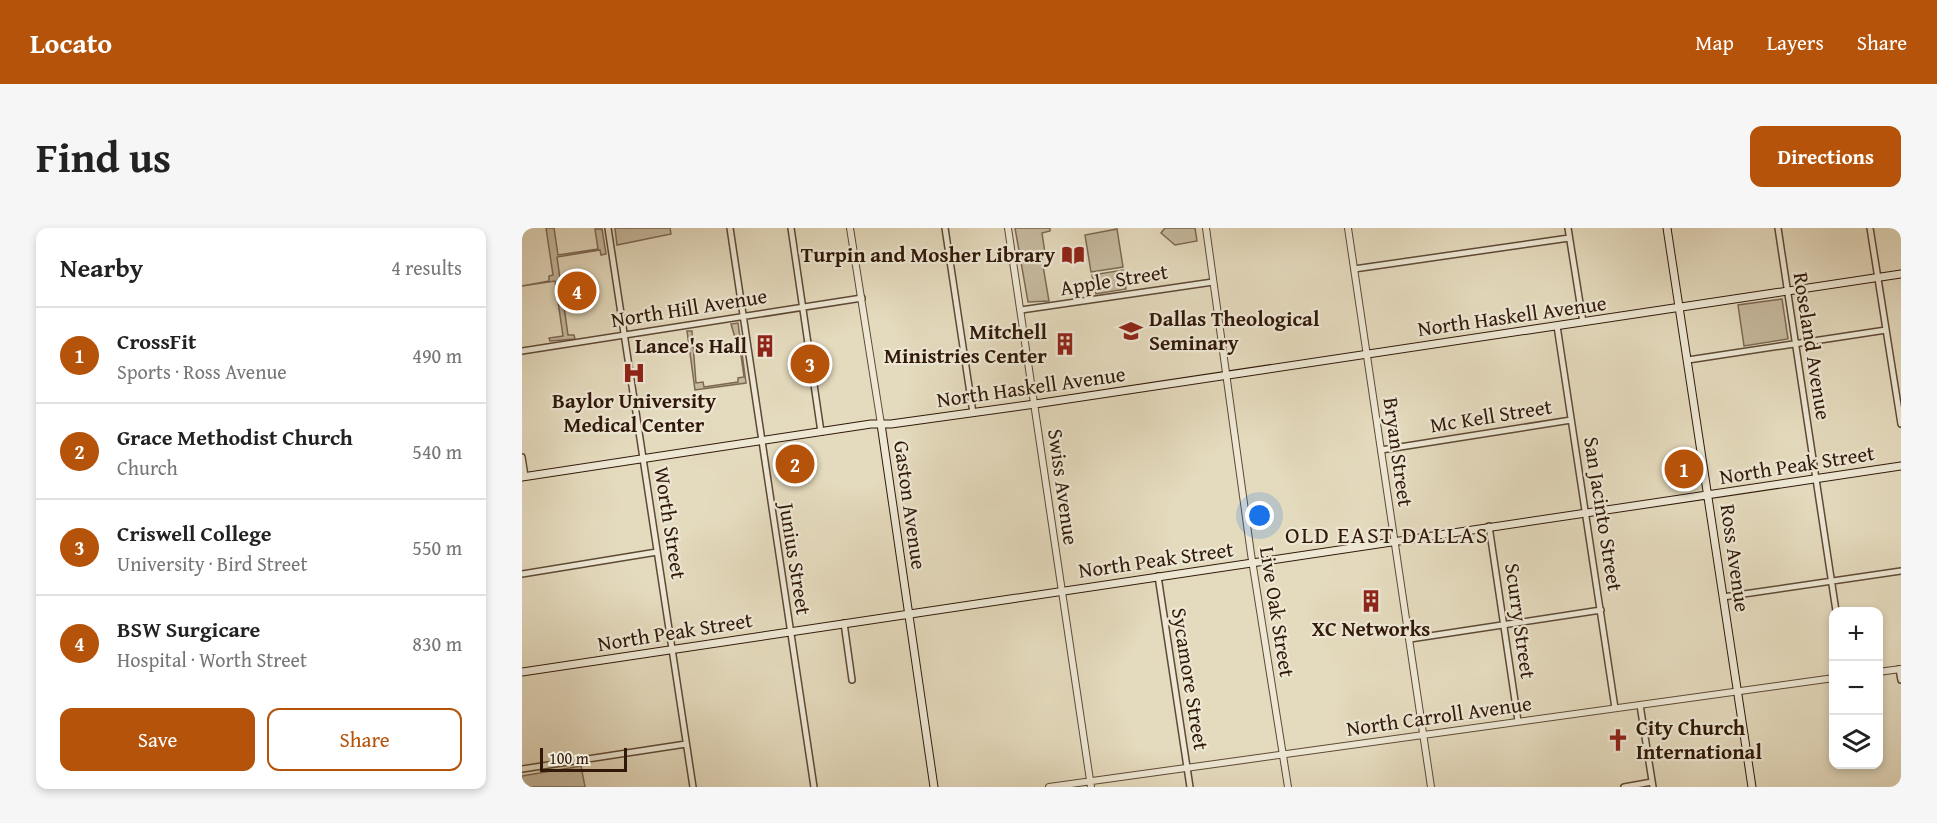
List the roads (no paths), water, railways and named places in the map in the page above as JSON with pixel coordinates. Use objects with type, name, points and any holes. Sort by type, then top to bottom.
[{"type":"main road","name":"Ross Avenue","points":[[1667,228],[1752,787]]},
{"type":"main road","name":"North Haskell Avenue","points":[[523,477],[821,432],[1035,404],[1901,274]]},
{"type":"main road","name":"Gaston Avenue","points":[[881,424],[934,787]]},
{"type":"main road","name":"North Peak Street","points":[[522,672],[1901,466]]},
{"type":"street","name":"Worth Street","points":[[608,228],[693,787]]},
{"type":"street","name":"Junius Street","points":[[730,228],[814,787]]},
{"type":"street","points":[[791,228],[821,432]]},
{"type":"street","name":"Gaston Avenue","points":[[850,228],[881,424]]},
{"type":"street","points":[[945,228],[973,413]]},
{"type":"street","name":"Swiss Avenue","points":[[1008,228],[1090,784]]},
{"type":"street","name":"Live Oak Street","points":[[1206,228],[1252,562],[1288,787]]},
{"type":"street","name":"Bryan Street","points":[[1348,228],[1431,787]]},
{"type":"street","points":[[1568,228],[1583,322]]},
{"type":"street","name":"Roseland Avenue","points":[[1778,228],[1835,607]]},
{"type":"street","points":[[1870,228],[1901,424]]},
{"type":"street","points":[[1354,269],[1569,238]]},
{"type":"street","name":"Apple Street","points":[[1021,310],[1213,282]]},
{"type":"street","name":"North Hill Avenue","points":[[522,351],[862,298]]},
{"type":"street","name":"San Jacinto Street","points":[[1557,326],[1615,708]]},
{"type":"street","points":[[1688,360],[1886,330]]},
{"type":"street","name":"Mc Kell Street","points":[[1381,450],[1571,420]]},
{"type":"street","points":[[522,458],[523,477]]},
{"type":"street","name":"Scurry Street","points":[[1490,526],[1518,721]]},
{"type":"street","points":[[522,574],[657,552]]},
{"type":"street","points":[[1723,597],[1901,571]]},
{"type":"street","name":"Sycamore Street","points":[[1158,576],[1190,787]]},
{"type":"street","points":[[1410,639],[1601,610]]},
{"type":"street","points":[[844,623],[852,680]]},
{"type":"street","points":[[1883,671],[1900,669],[1901,680]]},
{"type":"street","name":"North Carroll Avenue","points":[[1049,787],[1090,784],[1283,754],[1829,679]]},
{"type":"street","points":[[1624,787],[1652,785],[1640,705]]},
{"type":"street","points":[[522,769],[686,744]]},
{"type":"place","name":"Turpin and Mosher Library","points":[[1073,255]]},
{"type":"place","name":"BSW Surgicare","points":[[577,291]]},
{"type":"place","name":"Dallas Theological Seminary","points":[[1131,331]]},
{"type":"place","name":"Mitchell Ministries Center","points":[[1065,344]]},
{"type":"place","name":"Lance's Hall","points":[[765,346]]},
{"type":"place","name":"Criswell College","points":[[810,364]]},
{"type":"place","name":"Baylor University Medical Center","points":[[634,373]]},
{"type":"place","name":"Grace Methodist Church","points":[[795,464]]},
{"type":"place","name":"CrossFit","points":[[1684,469]]},
{"type":"place","name":"XC Networks","points":[[1371,601]]},
{"type":"place","name":"City Church International","points":[[1618,740]]},
{"type":"district","name":"OLD EAST DALLAS","points":[[1387,535]]}]
